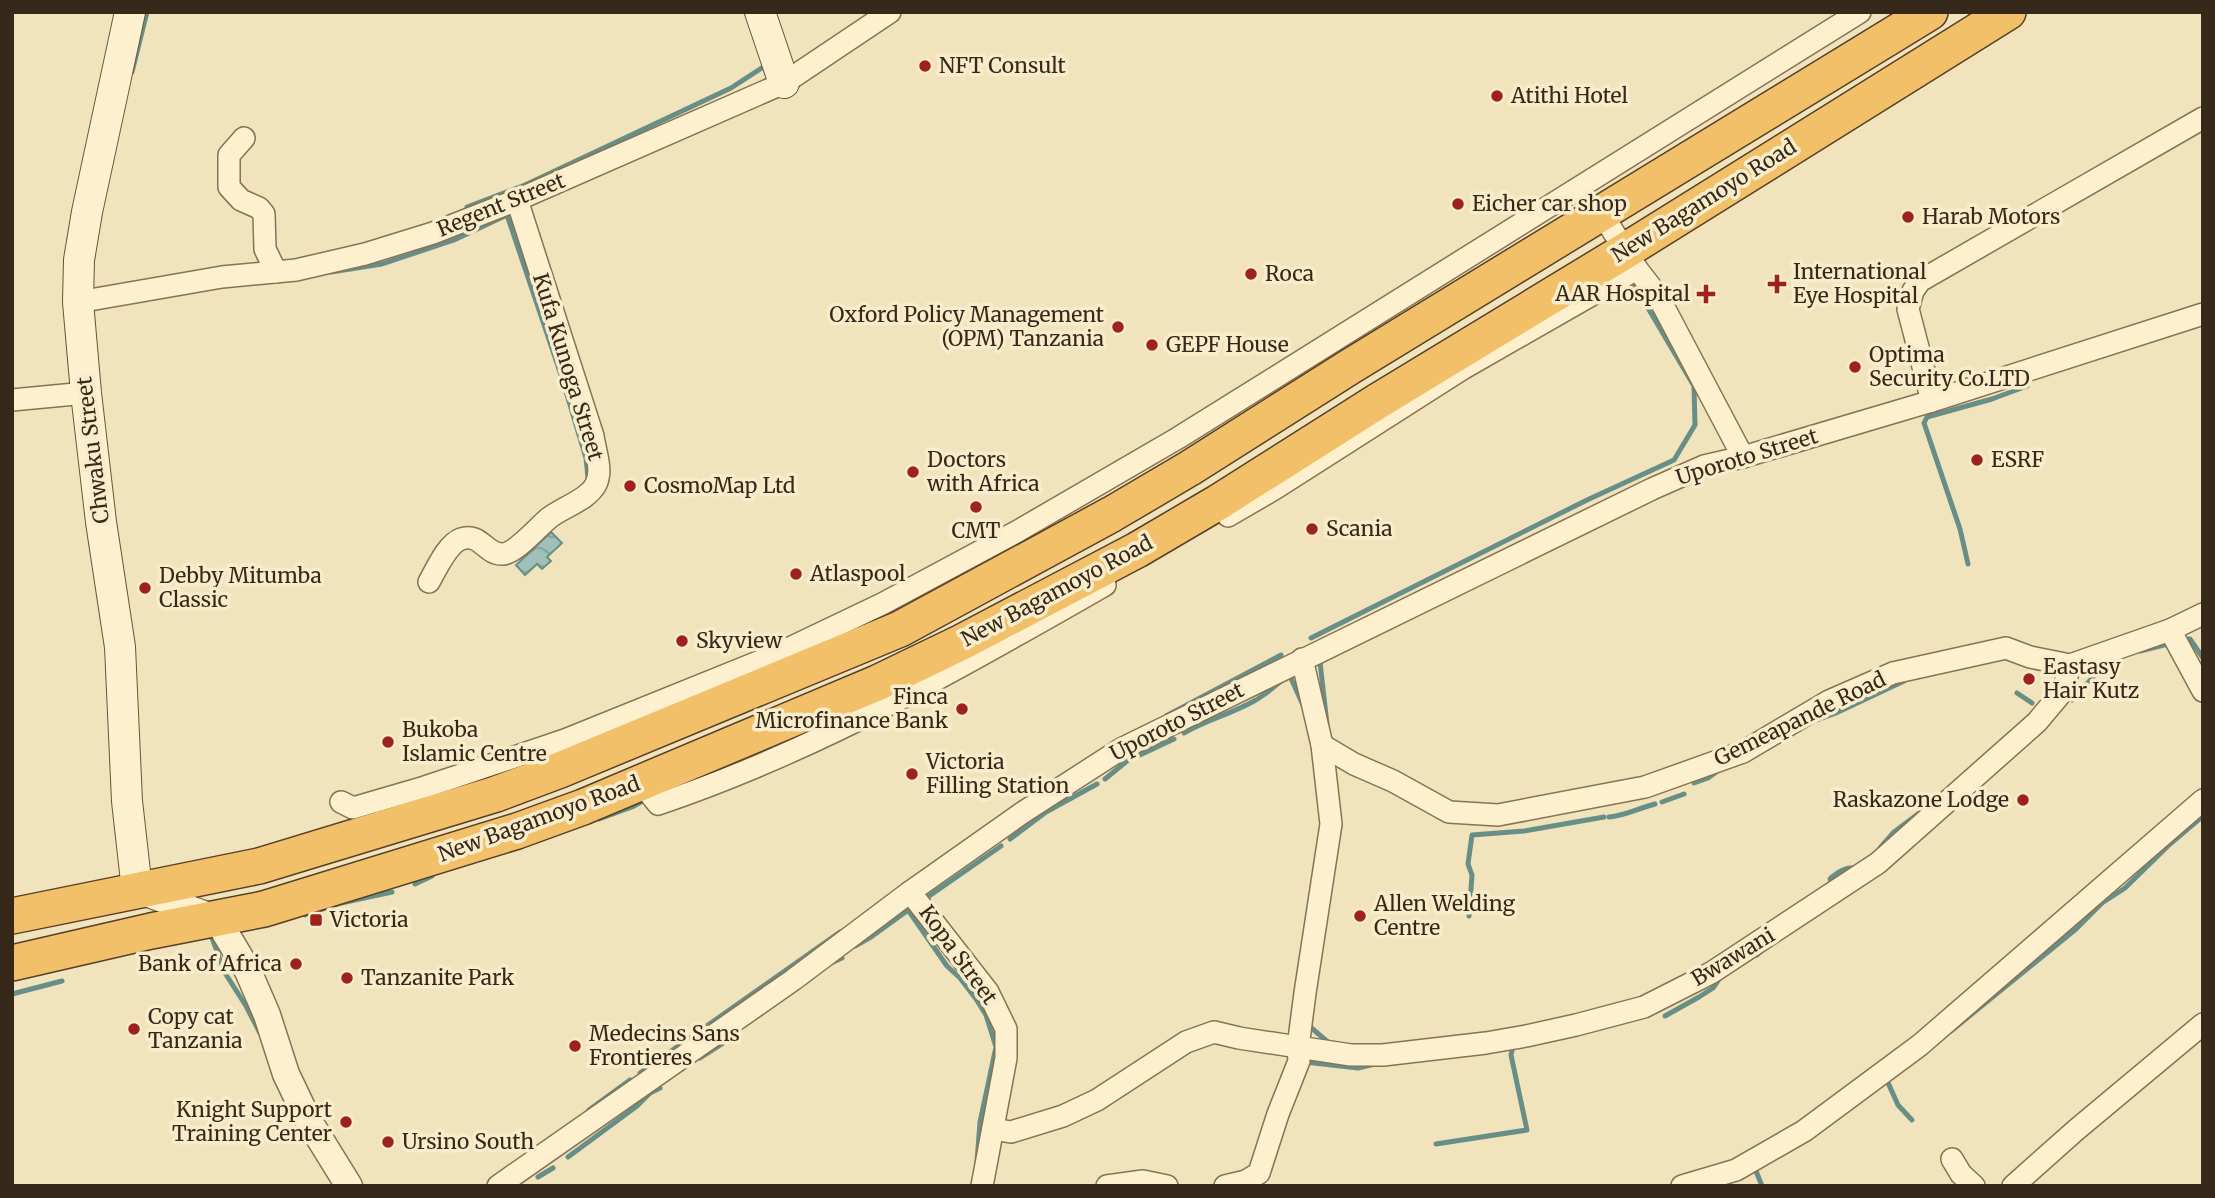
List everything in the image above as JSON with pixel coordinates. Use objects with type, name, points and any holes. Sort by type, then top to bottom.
[{"type":"highway","name":"New Bagamoyo Road","points":[[12,916],[259,866],[496,794],[561,770],[900,629],[1112,514],[1930,12]]},
{"type":"highway","name":"New Bagamoyo Road","points":[[12,963],[264,909],[517,831],[641,782],[883,694],[962,642],[1137,550],[1631,260],[2008,12]]},
{"type":"main road","name":"Chwaku Street","points":[[130,12],[87,212],[79,260],[78,302],[101,522],[120,647],[127,801],[137,890]]},
{"type":"main road","points":[[760,12],[784,83]]},
{"type":"street","name":"Regent Street","points":[[78,302],[222,278],[296,270],[365,254],[433,233],[517,200],[784,83],[890,12]]},
{"type":"street","points":[[341,802],[353,808],[565,740],[773,656],[882,604],[1018,531],[1178,438],[1860,12]]},
{"type":"street","points":[[1931,401],[1908,309],[1913,291],[1920,281],[2203,118]]},
{"type":"street","points":[[244,138],[229,155],[229,187],[241,200],[259,208],[264,214],[265,249],[276,272]]},
{"type":"street","name":"Kufa Kunoga Street","points":[[429,582],[458,540],[479,539],[488,549],[499,554],[512,552],[560,509],[591,492],[598,477],[593,436],[517,200]]},
{"type":"street","points":[[1602,214],[1658,296],[1743,457]]},
{"type":"street","name":"Uporoto Street","points":[[498,1186],[793,980],[910,891],[1121,748],[1704,466],[1931,401],[2203,314]]},
{"type":"street","points":[[12,400],[86,393]]},
{"type":"street","points":[[2070,665],[2170,630],[2203,614]]},
{"type":"street","points":[[2170,630],[2203,691]]},
{"type":"street","name":"Gemeapande Road","points":[[1322,745],[1449,812],[1498,815],[1645,787],[1743,752],[1829,701],[1893,673],[2006,648],[2030,657],[2070,665]]},
{"type":"street","points":[[1225,1186],[1260,1180],[1278,1114],[1299,1061],[1298,1047],[1331,824],[1322,745],[1302,659]]},
{"type":"street","name":"Bwawani","points":[[993,1129],[1011,1132],[1063,1116],[1097,1100],[1186,1042],[1204,1034],[1220,1032],[1239,1038],[1351,1055],[1383,1055],[1486,1043],[1576,1025],[1644,1007],[1711,973],[1878,863],[2038,722],[2063,691],[2070,665]]},
{"type":"street","points":[[1682,1186],[1736,1170],[1804,1131],[1929,1037],[2203,800]]},
{"type":"street","points":[[137,890],[217,919],[248,971],[267,1015],[286,1074],[307,1118],[349,1186]]},
{"type":"street","name":"Kopa Street","points":[[910,891],[988,992],[1006,1029],[1006,1058],[982,1186]]},
{"type":"street","points":[[2013,1186],[2203,1024]]},
{"type":"street","points":[[1952,1159],[1961,1174],[1974,1186]]},
{"type":"street","points":[[1107,1186],[1143,1181],[1167,1186]]},
{"type":"water","points":[[551,532],[562,543],[547,557],[551,561],[542,569],[537,564],[525,575],[516,565]]},
{"type":"waterway","points":[[132,72],[147,12]]},
{"type":"waterway","points":[[467,207],[525,185],[731,88],[768,64]]},
{"type":"waterway","points":[[331,272],[382,264],[454,240],[507,215],[562,378],[586,458],[588,478]]},
{"type":"waterway","points":[[1311,638],[1587,500],[1674,460],[1695,425],[1694,386],[1632,281]]},
{"type":"waterway","points":[[1968,564],[1960,529],[1924,423],[1927,417],[2027,386]]},
{"type":"waterway","points":[[2187,639],[2190,639],[2203,658]]},
{"type":"waterway","points":[[2140,651],[2168,644]]},
{"type":"waterway","points":[[1166,716],[1281,655]]},
{"type":"waterway","points":[[2072,700],[2097,673],[2114,660]]},
{"type":"waterway","points":[[1320,662],[1327,724]]},
{"type":"waterway","points":[[1184,733],[1254,701],[1289,674],[1303,705]]},
{"type":"waterway","points":[[1814,721],[1904,681]]},
{"type":"waterway","points":[[2017,693],[2032,703]]},
{"type":"waterway","points":[[1105,779],[1127,761],[1174,739]]},
{"type":"waterway","points":[[1694,783],[1719,770]]},
{"type":"waterway","points":[[1010,839],[1046,812],[1097,784]]},
{"type":"waterway","points":[[1662,802],[1684,794]]},
{"type":"waterway","points":[[599,819],[648,798]]},
{"type":"waterway","points":[[1609,817],[1655,804]]},
{"type":"waterway","points":[[1880,848],[1894,832],[1922,811]]},
{"type":"waterway","points":[[1951,1031],[2076,929],[2102,903],[2125,888],[2203,816]]},
{"type":"waterway","points":[[1469,916],[1472,875],[1468,864],[1472,835],[1524,831],[1604,817]]},
{"type":"waterway","points":[[922,901],[1001,846]]},
{"type":"waterway","points":[[1830,886],[1833,884],[1830,879],[1840,871],[1856,868]]},
{"type":"waterway","points":[[415,884],[432,876]]},
{"type":"waterway","points":[[305,915],[341,903],[392,892]]},
{"type":"waterway","points":[[855,946],[911,908]]},
{"type":"waterway","points":[[908,910],[947,966],[976,999],[986,1015],[996,1047],[980,1122],[977,1162]]},
{"type":"waterway","points":[[640,1073],[840,932]]},
{"type":"waterway","points":[[212,938],[225,973],[260,1033]]},
{"type":"waterway","points":[[1757,955],[1767,946]]},
{"type":"waterway","points":[[829,964],[842,958]]},
{"type":"waterway","points":[[1665,1016],[1713,988],[1719,979]]},
{"type":"waterway","points":[[12,994],[62,981]]},
{"type":"waterway","points":[[1308,1025],[1329,1043]]},
{"type":"waterway","points":[[700,1058],[722,1044],[728,1036]]},
{"type":"waterway","points":[[1436,1144],[1527,1130],[1511,1055],[1513,1046]]},
{"type":"waterway","points":[[1305,1062],[1358,1068],[1375,1064]]},
{"type":"waterway","points":[[1885,1076],[1898,1105],[1912,1120]]},
{"type":"waterway","points":[[589,1110],[630,1080]]},
{"type":"waterway","points":[[568,1157],[660,1088]]},
{"type":"waterway","points":[[1754,1166],[1762,1186]]},
{"type":"waterway","points":[[538,1177],[553,1168]]},
{"type":"place","name":"NFT Consult","points":[[925,66]]},
{"type":"place","name":"Atithi Hotel","points":[[1497,96]]},
{"type":"place","name":"Eicher car shop","points":[[1458,204]]},
{"type":"place","name":"Harab Motors","points":[[1908,217]]},
{"type":"place","name":"Roca","points":[[1251,274]]},
{"type":"place","name":"International Eye Hospital","points":[[1777,284]]},
{"type":"place","name":"AAR Hospital","points":[[1706,294]]},
{"type":"place","name":"Oxford Policy Management (OPM) Tanzania","points":[[1118,327]]},
{"type":"place","name":"GEPF House","points":[[1152,345]]},
{"type":"place","name":"Optima Security Co.LTD","points":[[1855,367]]},
{"type":"place","name":"ESRF","points":[[1977,460]]},
{"type":"place","name":"Doctors with Africa","points":[[913,472]]},
{"type":"place","name":"CosmoMap Ltd","points":[[630,486]]},
{"type":"place","name":"CMT","points":[[976,507]]},
{"type":"place","name":"Scania","points":[[1312,529]]},
{"type":"place","name":"Atlaspool","points":[[796,574]]},
{"type":"place","name":"Debby Mitumba Classic","points":[[145,588]]},
{"type":"place","name":"Skyview","points":[[682,641]]},
{"type":"place","name":"Eastasy Hair Kutz","points":[[2029,679]]},
{"type":"place","name":"Finca Microfinance Bank","points":[[962,709]]},
{"type":"place","name":"Bukoba Islamic Centre","points":[[388,742]]},
{"type":"place","name":"Victoria Filling Station","points":[[912,774]]},
{"type":"place","name":"Raskazone Lodge","points":[[2023,800]]},
{"type":"place","name":"Allen Welding Centre","points":[[1360,916]]},
{"type":"place","name":"Victoria","points":[[316,920]]},
{"type":"place","name":"Bank of Africa","points":[[296,964]]},
{"type":"place","name":"Tanzanite Park","points":[[347,978]]},
{"type":"place","name":"Copy cat Tanzania","points":[[134,1029]]},
{"type":"place","name":"Medecins Sans Frontieres","points":[[575,1046]]},
{"type":"place","name":"Knight Support Training Center","points":[[346,1122]]},
{"type":"place","name":"Ursino South","points":[[388,1142]]}]
